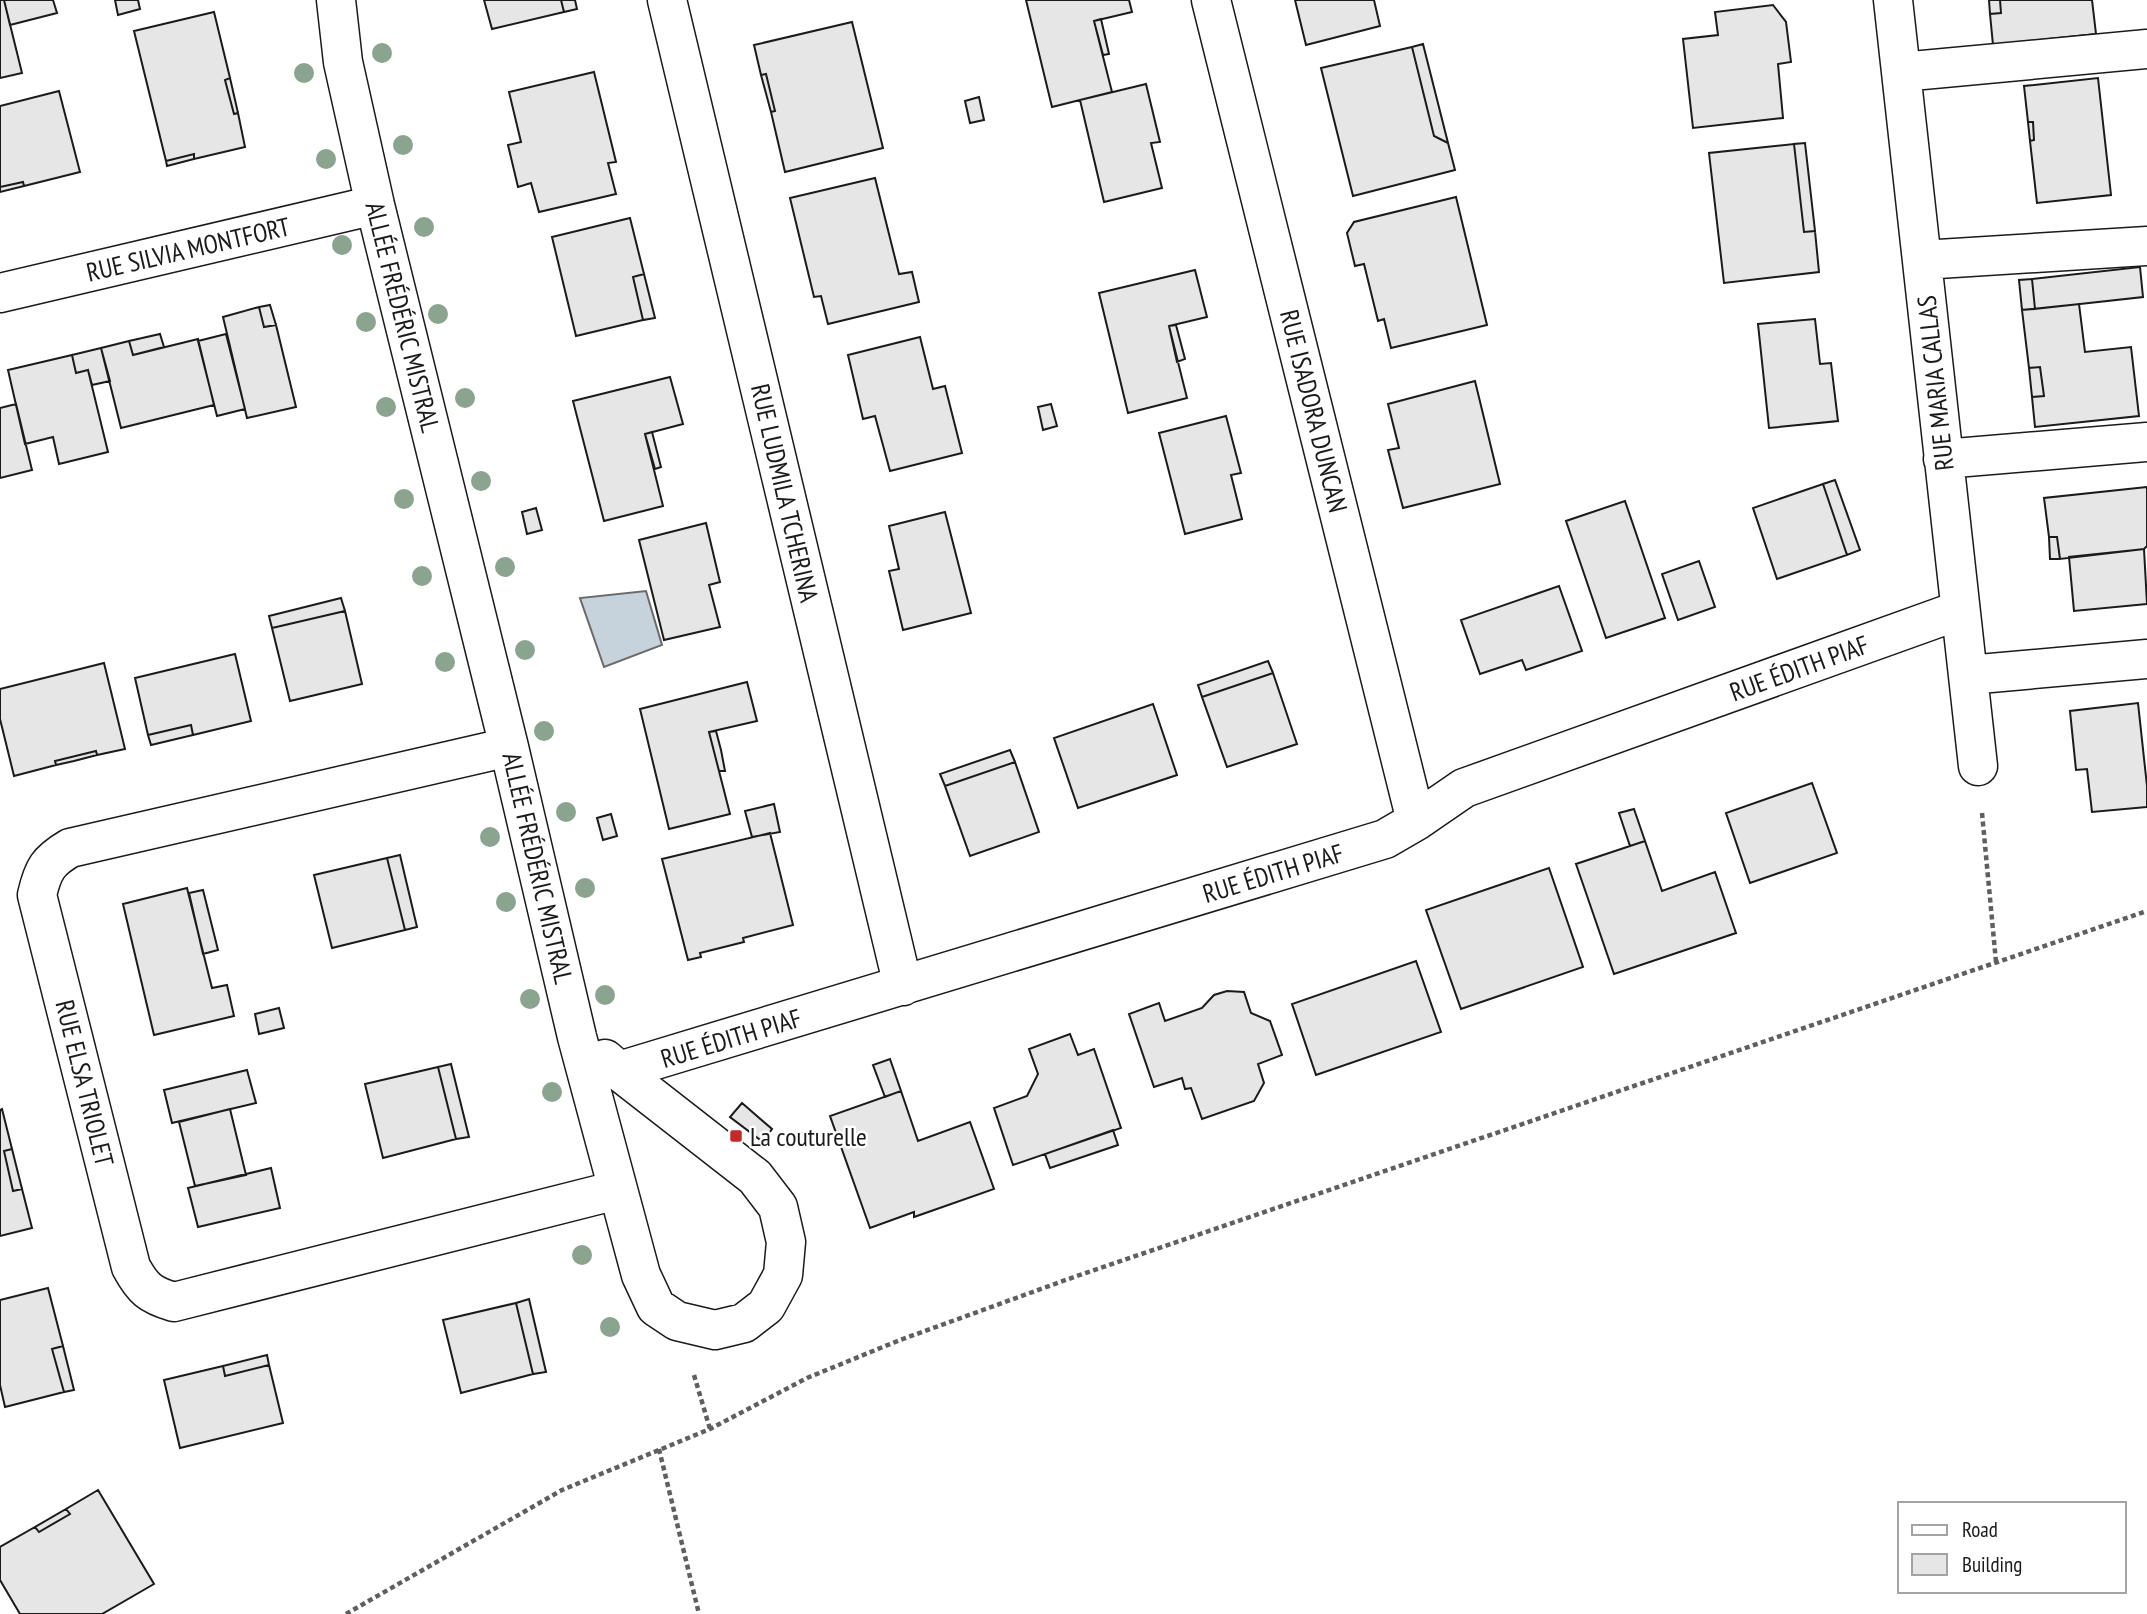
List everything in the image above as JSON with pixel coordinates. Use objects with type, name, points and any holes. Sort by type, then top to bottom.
[{"type":"street","name":"ALLÉE FRÉDÉRIC MISTRAL","points":[[336,0],[343,62],[375,205],[509,747],[577,1037],[641,1275],[656,1307],[677,1321],[715,1330],[744,1323],[766,1306],[783,1275],[786,1242],[778,1207],[755,1177],[619,1071]]},
{"type":"street","name":"RUE LUDMILA TCHERINA","points":[[667,0],[903,986]]},
{"type":"street","name":"RUE ISADORA DUNCAN","points":[[1211,0],[1416,821]]},
{"type":"street","name":"RUE MARIA CALLAS","points":[[1894,0],[1978,766]]},
{"type":"street","points":[[1902,72],[2147,49]]},
{"type":"street","name":"RUE SILVIA MONTFORT","points":[[0,293],[375,205]]},
{"type":"street","points":[[1922,260],[2147,246]]},
{"type":"street","points":[[1943,459],[2147,442]]},
{"type":"street","name":"RUE ÉDITH PIAF","points":[[619,1071],[1385,839],[1464,788],[1959,610]]},
{"type":"street","points":[[1968,675],[2147,659]]},
{"type":"street","name":"RUE ELSA TRIOLET","points":[[509,747],[70,848],[47,866],[42,874],[37,895],[131,1267],[141,1286],[156,1297],[174,1302],[617,1190]]},
{"type":"street","points":[[577,1037],[619,1071]]},
{"type":"path","points":[[1978,766],[1996,962]]},
{"type":"path","points":[[346,1614],[562,1490],[710,1429],[807,1378],[913,1336],[1101,1268],[2147,911]]},
{"type":"path","points":[[659,1449],[699,1614]]},
{"type":"shaded area","points":[[646,591],[662,645],[604,667],[580,598]]},
{"type":"building","points":[[0,0],[4,0],[22,73],[0,78]]},
{"type":"building","points":[[4,0],[53,0],[57,13],[10,25]]},
{"type":"building","points":[[115,0],[138,0],[140,9],[118,15]]},
{"type":"building","points":[[484,0],[561,0],[564,12],[492,29]]},
{"type":"building","points":[[561,0],[575,0],[577,9],[564,12]]},
{"type":"building","points":[[1026,0],[1129,0],[1132,12],[1094,21],[1112,92],[1052,107]]},
{"type":"building","points":[[1295,0],[1374,0],[1380,26],[1306,45]]},
{"type":"building","points":[[1989,0],[2000,0],[2001,13],[1990,14]]},
{"type":"building","points":[[2000,0],[2092,0],[2096,34],[1993,45],[1990,14],[2001,13]]},
{"type":"building","points":[[1773,5],[1786,22],[1791,62],[1778,64],[1783,118],[1693,128],[1683,39],[1718,35],[1715,12]]},
{"type":"building","points":[[214,12],[230,78],[225,80],[234,114],[238,113],[245,147],[194,159],[194,154],[166,161],[134,31]]},
{"type":"building","points":[[1101,19],[1109,54],[1103,55],[1094,21]]},
{"type":"building","points":[[852,22],[883,148],[785,172],[771,112],[775,111],[766,74],[761,75],[754,45]]},
{"type":"building","points":[[1423,44],[1448,143],[1434,136],[1412,47]]},
{"type":"building","points":[[1412,47],[1434,136],[1448,143],[1455,170],[1353,196],[1321,68]]},
{"type":"building","points":[[594,72],[616,162],[608,163],[616,194],[539,212],[531,183],[518,187],[508,145],[521,142],[509,92]]},
{"type":"building","points":[[766,74],[775,111],[771,112],[761,75]]},
{"type":"building","points":[[230,78],[238,113],[234,114],[225,80]]},
{"type":"building","points":[[2098,78],[2111,195],[2037,203],[2030,141],[2034,140],[2033,122],[2028,122],[2024,86]]},
{"type":"building","points":[[1146,84],[1160,142],[1151,143],[1162,188],[1104,202],[1080,100]]},
{"type":"building","points":[[59,91],[80,172],[24,186],[23,182],[0,187],[0,106]]},
{"type":"building","points":[[979,97],[984,120],[970,123],[965,101]]},
{"type":"building","points":[[2028,122],[2033,122],[2034,140],[2030,141]]},
{"type":"building","points":[[1805,143],[1815,231],[1804,232],[1794,144]]},
{"type":"building","points":[[1794,144],[1804,232],[1815,231],[1819,272],[1724,283],[1709,153]]},
{"type":"building","points":[[194,154],[194,159],[167,166],[166,161]]},
{"type":"building","points":[[875,178],[899,274],[912,272],[919,302],[828,324],[821,296],[814,297],[790,198]]},
{"type":"building","points":[[23,182],[24,186],[0,192],[0,187]]},
{"type":"building","points":[[1456,197],[1487,325],[1391,348],[1384,319],[1378,321],[1364,264],[1355,266],[1347,233],[1354,222]]},
{"type":"building","points":[[630,218],[644,274],[633,277],[643,320],[576,336],[552,237]]},
{"type":"building","points":[[2140,267],[2143,297],[2035,309],[2032,279]]},
{"type":"building","points":[[1195,270],[1207,317],[1169,326],[1187,398],[1128,413],[1099,293]]},
{"type":"building","points":[[644,274],[655,318],[643,320],[633,277]]},
{"type":"building","points":[[2032,279],[2035,309],[2022,310],[2019,280]]},
{"type":"building","points":[[2079,304],[2085,352],[2131,347],[2139,416],[2035,427],[2032,397],[2044,396],[2040,367],[2029,368],[2022,310]]},
{"type":"building","points":[[270,305],[276,325],[264,327],[259,307]]},
{"type":"building","points":[[259,307],[264,327],[276,325],[296,407],[247,418],[223,317]]},
{"type":"building","points":[[1815,319],[1820,364],[1831,363],[1838,421],[1769,428],[1758,324]]},
{"type":"building","points":[[1176,325],[1185,359],[1177,362],[1169,326]]},
{"type":"building","points":[[160,334],[164,347],[133,355],[129,341]]},
{"type":"building","points":[[226,334],[245,409],[217,416],[198,341]]},
{"type":"building","points":[[920,337],[933,389],[945,386],[962,453],[890,471],[875,416],[863,419],[848,355]]},
{"type":"building","points":[[198,339],[214,405],[121,428],[101,348],[129,341],[133,355]]},
{"type":"building","points":[[101,348],[110,381],[92,385],[88,370],[76,373],[72,355]]},
{"type":"building","points":[[72,355],[76,373],[88,370],[108,452],[59,464],[53,437],[25,444],[8,370]]},
{"type":"building","points":[[2040,367],[2044,396],[2032,397],[2029,368]]},
{"type":"building","points":[[670,377],[683,424],[645,434],[663,506],[604,521],[573,401]]},
{"type":"building","points":[[1475,381],[1500,484],[1403,508],[1388,450],[1399,448],[1388,404]]},
{"type":"building","points":[[16,404],[32,470],[0,478],[0,408]]},
{"type":"building","points":[[1051,404],[1057,426],[1043,430],[1038,407]]},
{"type":"building","points":[[1226,416],[1241,473],[1231,475],[1242,519],[1185,534],[1159,433]]},
{"type":"building","points":[[652,432],[661,467],[655,469],[645,434]]},
{"type":"building","points":[[1835,480],[1860,550],[1847,555],[1823,484]]},
{"type":"building","points":[[1823,484],[1847,555],[1777,579],[1753,508]]},
{"type":"building","points":[[2147,487],[2147,546],[2144,549],[2060,559],[2057,537],[2049,537],[2044,498]]},
{"type":"building","points":[[1625,501],[1665,618],[1606,638],[1566,521]]},
{"type":"building","points":[[536,508],[542,530],[527,534],[522,512]]},
{"type":"building","points":[[945,512],[971,613],[903,630],[889,571],[899,569],[889,526]]},
{"type":"building","points":[[706,523],[720,582],[709,585],[720,627],[664,640],[639,540]]},
{"type":"building","points":[[2049,537],[2057,537],[2060,559],[2050,559]]},
{"type":"building","points":[[2144,549],[2147,604],[2074,611],[2069,557]]},
{"type":"building","points":[[1699,561],[1715,607],[1678,620],[1662,574]]},
{"type":"building","points":[[1559,586],[1582,651],[1526,670],[1522,660],[1480,674],[1461,620]]},
{"type":"building","points":[[341,598],[345,611],[272,628],[269,616]]},
{"type":"building","points":[[345,611],[362,684],[290,701],[272,628]]},
{"type":"building","points":[[235,654],[251,721],[193,735],[191,725],[148,735],[135,678]]},
{"type":"building","points":[[1268,661],[1273,673],[1202,697],[1198,685]]},
{"type":"building","points":[[104,663],[125,749],[97,755],[96,751],[55,761],[56,765],[14,776],[0,719],[0,689]]},
{"type":"building","points":[[1273,673],[1297,744],[1227,767],[1202,697]]},
{"type":"building","points":[[747,682],[757,721],[709,732],[730,814],[669,829],[640,709]]},
{"type":"building","points":[[2138,703],[2147,807],[2092,812],[2087,769],[2076,770],[2070,711]]},
{"type":"building","points":[[1153,704],[1177,775],[1078,808],[1054,738]]},
{"type":"building","points":[[191,725],[193,735],[151,745],[148,735]]},
{"type":"building","points":[[716,731],[725,771],[719,771],[709,732]]},
{"type":"building","points":[[1010,750],[1015,762],[945,786],[940,774]]},
{"type":"building","points":[[96,751],[97,755],[56,765],[55,761]]},
{"type":"building","points":[[1015,762],[1039,832],[970,856],[945,786]]},
{"type":"building","points":[[1812,783],[1837,853],[1750,883],[1726,813]]},
{"type":"building","points":[[774,804],[780,832],[752,837],[745,811]]},
{"type":"building","points":[[1634,809],[1645,841],[1630,846],[1619,813]]},
{"type":"building","points":[[611,814],[617,836],[603,840],[597,818]]},
{"type":"building","points":[[770,833],[793,925],[743,938],[744,942],[700,953],[701,957],[688,960],[662,859]]},
{"type":"building","points":[[1645,841],[1662,891],[1715,872],[1736,933],[1614,974],[1576,864]]},
{"type":"building","points":[[400,855],[417,927],[405,930],[387,858]]},
{"type":"building","points":[[387,858],[405,930],[332,948],[314,875]]},
{"type":"building","points":[[1549,868],[1583,967],[1461,1009],[1426,910]]},
{"type":"building","points":[[187,888],[212,988],[227,985],[234,1016],[154,1035],[123,904]]},
{"type":"building","points":[[203,890],[218,950],[203,954],[189,893]]},
{"type":"building","points":[[1416,961],[1441,1032],[1316,1075],[1292,1004]]},
{"type":"building","points":[[1227,991],[1244,992],[1251,1013],[1270,1021],[1282,1055],[1258,1064],[1264,1083],[1254,1101],[1202,1119],[1191,1088],[1185,1089],[1182,1078],[1154,1087],[1129,1014],[1159,1003],[1165,1021],[1202,1008],[1214,995]]},
{"type":"building","points":[[279,1008],[284,1028],[259,1034],[255,1014]]},
{"type":"building","points":[[1070,1034],[1078,1055],[1094,1049],[1121,1128],[1013,1165],[994,1108],[1027,1096],[1038,1074],[1029,1049]]},
{"type":"building","points":[[890,1059],[901,1091],[885,1097],[873,1065]]},
{"type":"building","points":[[451,1064],[469,1137],[456,1139],[438,1067]]},
{"type":"building","points":[[438,1067],[456,1139],[383,1158],[365,1084]]},
{"type":"building","points":[[247,1070],[256,1103],[172,1123],[164,1090]]},
{"type":"building","points":[[901,1091],[918,1141],[970,1122],[994,1189],[914,1217],[914,1212],[870,1228],[830,1116]]},
{"type":"building","points":[[742,1103],[772,1129],[763,1142],[730,1117]]},
{"type":"building","points":[[2,1109],[12,1149],[4,1151],[13,1191],[22,1189],[32,1228],[0,1236],[0,1110]]},
{"type":"building","points":[[230,1109],[246,1175],[195,1186],[179,1122]]},
{"type":"building","points":[[1113,1130],[1118,1145],[1050,1168],[1045,1154]]},
{"type":"building","points":[[12,1149],[22,1189],[13,1191],[4,1151]]},
{"type":"building","points":[[271,1168],[280,1208],[198,1227],[188,1188]]},
{"type":"building","points":[[48,1288],[63,1346],[52,1349],[64,1392],[5,1407],[0,1385],[0,1300]]},
{"type":"building","points":[[529,1299],[546,1372],[533,1374],[516,1303]]},
{"type":"building","points":[[516,1303],[533,1374],[461,1393],[443,1320]]},
{"type":"building","points":[[63,1346],[74,1390],[64,1392],[52,1349]]},
{"type":"building","points":[[267,1355],[269,1365],[225,1376],[223,1366]]},
{"type":"building","points":[[269,1365],[283,1423],[180,1448],[164,1380],[223,1366],[225,1376]]},
{"type":"building","points":[[98,1490],[154,1584],[102,1614],[20,1614],[0,1580],[0,1547],[35,1527],[39,1532],[70,1514],[66,1509]]},
{"type":"building","points":[[66,1509],[70,1514],[39,1532],[35,1527]]},
{"type":"place","name":"La couturelle","points":[[736,1136]]}]
